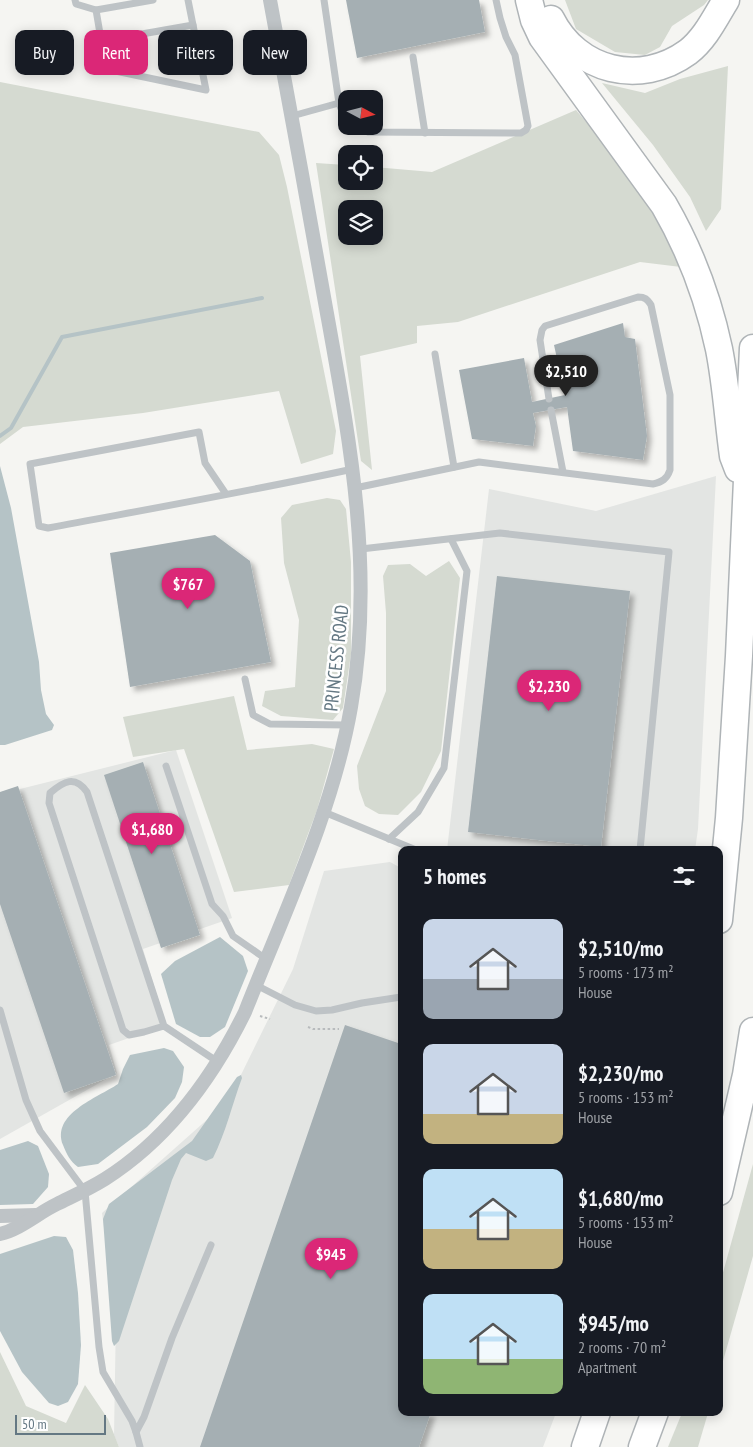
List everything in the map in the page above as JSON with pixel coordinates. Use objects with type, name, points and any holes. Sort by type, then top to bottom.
[{"type":"highway","points":[[529,0],[534,20],[542,37],[664,205],[679,231],[694,265],[713,322],[719,351],[733,456],[746,493]]},
{"type":"highway","points":[[546,0],[552,20],[571,47],[597,64],[628,71],[662,66],[676,60],[689,51],[711,26],[726,0]]},
{"type":"highway","points":[[723,879],[740,656],[753,348]]},
{"type":"highway","points":[[723,1175],[746,1075],[753,1031]]},
{"type":"highway","points":[[585,1447],[596,1416]]},
{"type":"highway","points":[[642,1447],[654,1416]]},
{"type":"street","name":"PRINCESS ROAD","points":[[0,1234],[25,1224],[37,1215],[85,1191],[127,1163],[172,1123],[194,1098],[218,1062],[245,1012],[324,812],[342,753],[358,658],[362,609],[361,549],[353,469],[270,0]]},
{"type":"street","name":"PRINCESS ROAD","points":[[0,1216],[37,1215]]},
{"type":"lane","points":[[75,0],[76,4],[96,10],[153,0]]},
{"type":"lane","points":[[135,75],[206,90],[188,0]]},
{"type":"lane","points":[[324,0],[338,90]]},
{"type":"lane","points":[[383,132],[521,133],[526,130],[528,126],[515,55],[506,37],[496,0]]},
{"type":"lane","points":[[96,10],[100,30]]},
{"type":"lane","points":[[148,33],[193,25]]},
{"type":"lane","points":[[413,57],[425,132]]},
{"type":"lane","points":[[292,116],[338,104]]},
{"type":"lane","points":[[355,488],[479,462],[654,484],[660,483],[668,476],[670,470],[670,395],[651,305],[648,299],[638,297],[545,326],[540,340],[549,399]]},
{"type":"lane","points":[[435,354],[454,467]]},
{"type":"lane","points":[[551,410],[563,472]]},
{"type":"lane","points":[[226,494],[205,463],[199,432],[30,464],[39,526],[48,528],[226,494],[353,469]]},
{"type":"lane","points":[[361,549],[500,533],[669,552],[640,846]]},
{"type":"lane","points":[[389,839],[418,812],[444,768],[467,571],[451,538]]},
{"type":"lane","points":[[245,679],[253,714],[270,724],[347,726]]},
{"type":"lane","points":[[166,766],[212,904],[223,916],[233,936],[266,959]]},
{"type":"lane","points":[[164,1026],[129,1035],[123,1030],[49,803],[50,793],[60,784],[70,781],[81,784],[87,792],[164,1026],[218,1062]]},
{"type":"lane","points":[[324,812],[406,846]]},
{"type":"lane","points":[[256,985],[295,1005],[316,1011],[332,1010],[398,997]]},
{"type":"lane","points":[[0,1010],[26,1100],[40,1131],[85,1191],[98,1338],[103,1372],[132,1421],[140,1447]]},
{"type":"lane","points":[[136,1432],[150,1403],[172,1338],[212,1245]]},
{"type":"path","points":[[260,1016],[270,1020]]},
{"type":"path","points":[[308,1027],[313,1029],[339,1028]]},
{"type":"shaded area","points":[[565,0],[708,0],[704,5],[672,26],[660,47],[645,55],[615,52],[576,29]]},
{"type":"shaded area","points":[[728,66],[721,209],[706,231],[690,197],[653,145],[602,83],[645,93],[680,79]]},
{"type":"shaded area","points":[[0,82],[259,132],[279,155],[287,187],[336,431],[333,454],[301,464],[279,391],[143,413],[23,427],[0,444]]},
{"type":"shaded area","points":[[576,110],[619,161],[656,215],[681,267],[640,262],[458,322],[417,326],[417,343],[360,356],[372,470],[361,461],[316,163],[338,164],[338,190],[383,190],[383,168],[432,172]]},
{"type":"shaded area","points":[[0,466],[11,508],[39,662],[41,690],[46,714],[54,725],[52,730],[5,745],[0,745]]},
{"type":"shaded area","points":[[716,476],[696,846],[447,846],[489,489],[596,511]]},
{"type":"shaded area","points":[[327,498],[340,500],[346,509],[351,562],[351,654],[343,708],[333,720],[281,716],[262,706],[265,691],[295,687],[299,620],[284,563],[281,518],[292,505]]},
{"type":"shaded area","points":[[449,561],[460,578],[441,751],[421,792],[398,815],[379,814],[365,806],[359,789],[357,766],[386,691],[386,613],[383,576],[388,565],[410,564],[426,576]]},
{"type":"shaded area","points":[[234,696],[247,750],[312,744],[334,749],[317,810],[289,885],[234,892],[184,749],[133,757],[123,717]]},
{"type":"shaded area","points":[[176,750],[232,918],[143,949],[166,1025],[109,1045],[117,1073],[0,1139],[0,794]]},
{"type":"shaded area","points":[[390,862],[398,866],[398,1416],[555,1416],[543,1447],[119,1447],[114,1435],[116,1316],[102,1213],[210,1117],[236,1085],[293,969],[324,871]]},
{"type":"shaded area","points":[[220,937],[243,956],[248,971],[225,1027],[210,1037],[200,1037],[176,1024],[161,974],[175,961]]},
{"type":"shaded area","points":[[164,1048],[173,1051],[184,1067],[182,1082],[175,1098],[147,1127],[98,1164],[78,1167],[67,1155],[63,1145],[61,1134],[64,1124],[78,1108],[118,1084],[130,1055]]},
{"type":"shaded area","points":[[241,1075],[242,1078],[213,1158],[206,1161],[186,1153],[181,1159],[172,1180],[119,1341],[114,1346],[112,1341],[103,1219],[109,1204],[192,1141],[237,1077]]},
{"type":"shaded area","points":[[28,1141],[38,1146],[49,1174],[48,1187],[33,1204],[0,1205],[0,1150]]},
{"type":"shaded area","points":[[753,1164],[753,1256],[723,1361],[723,1273]]},
{"type":"shaded area","points":[[54,1236],[66,1237],[73,1250],[81,1345],[78,1384],[68,1402],[58,1406],[49,1403],[22,1372],[0,1331],[0,1254]]},
{"type":"shaded area","points":[[0,1352],[26,1406],[66,1423],[85,1385],[108,1419],[119,1447],[0,1447]]},
{"type":"shaded area","points":[[681,1416],[707,1416],[698,1447],[668,1447]]},
{"type":"building","points":[[346,0],[479,0],[485,32],[357,58]]},
{"type":"building","points":[[623,323],[625,337],[635,339],[647,436],[643,460],[573,451],[567,407],[533,413],[536,426],[533,446],[472,439],[459,370],[524,358],[532,402],[565,395],[554,345]]},
{"type":"building","points":[[215,535],[250,561],[271,662],[130,687],[110,553]]},
{"type":"building","points":[[497,576],[630,591],[601,846],[468,832]]},
{"type":"building","points":[[143,762],[200,935],[161,948],[104,775]]},
{"type":"building","points":[[18,786],[116,1075],[64,1093],[0,904],[0,792]]},
{"type":"building","points":[[345,1025],[398,1043],[398,1416],[430,1416],[419,1447],[200,1447]]},
{"type":"waterway","points":[[0,436],[11,428],[62,337],[262,298]]}]
